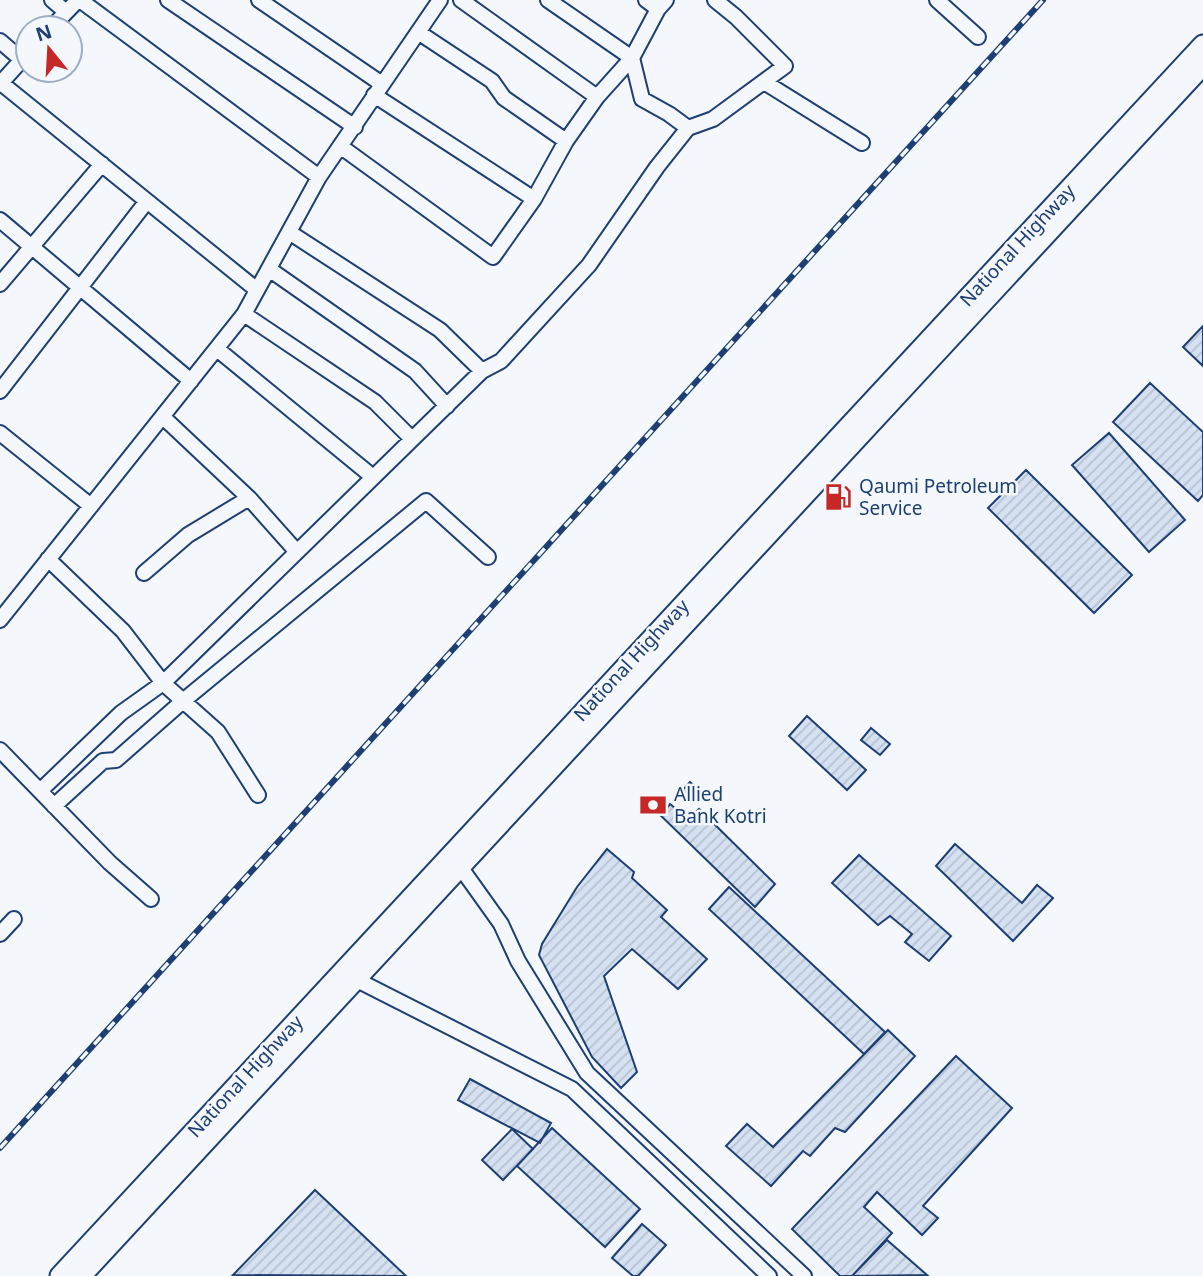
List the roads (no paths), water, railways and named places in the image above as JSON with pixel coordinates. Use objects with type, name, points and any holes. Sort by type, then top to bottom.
[{"type":"highway","name":"National Highway","points":[[81,1276],[350,975],[1203,45]]},
{"type":"highway","name":"National Highway","points":[[456,860],[1203,65]]},
{"type":"highway","name":"National Highway","points":[[60,1276],[350,975]]},
{"type":"street","points":[[52,0],[66,12],[79,0],[319,177]]},
{"type":"street","points":[[168,0],[355,127]]},
{"type":"street","points":[[259,0],[378,89],[534,199]]},
{"type":"street","points":[[0,620],[244,314],[319,177],[440,0]]},
{"type":"street","points":[[461,0],[597,97]]},
{"type":"street","points":[[548,0],[632,58],[642,99],[688,128]]},
{"type":"street","points":[[40,791],[121,713],[163,683],[482,371],[501,361],[589,265],[657,167],[688,128],[713,119],[785,66],[715,0]]},
{"type":"street","points":[[937,0],[978,37]]},
{"type":"street","points":[[340,146],[493,257],[534,199],[566,141],[597,97],[632,58],[657,3]]},
{"type":"street","points":[[418,32],[492,80],[504,98],[566,141]]},
{"type":"street","points":[[14,69],[1,83],[257,290]]},
{"type":"street","points":[[764,82],[862,143]]},
{"type":"street","points":[[0,284],[102,164]]},
{"type":"street","points":[[0,391],[147,201]]},
{"type":"street","points":[[0,220],[191,381]]},
{"type":"street","points":[[289,232],[440,330],[482,371]]},
{"type":"street","points":[[269,269],[415,372],[447,405]]},
{"type":"street","points":[[244,314],[375,402],[412,439]]},
{"type":"street","points":[[217,349],[373,477]]},
{"type":"street","points":[[163,417],[249,498],[297,552]]},
{"type":"street","points":[[0,433],[91,506]]},
{"type":"street","points":[[144,573],[188,534],[249,498]]},
{"type":"street","points":[[54,806],[103,761],[116,760],[183,701],[426,501],[488,557]]},
{"type":"street","points":[[48,559],[123,631],[163,683],[218,732],[258,795]]},
{"type":"street","points":[[0,750],[110,863],[151,899]]},
{"type":"street","points":[[456,860],[501,924],[518,961],[587,1073],[804,1276]]},
{"type":"street","points":[[0,934],[13,919]]},
{"type":"street","points":[[350,975],[572,1089],[769,1276]]},
{"type":"railway","points":[[0,1148],[1043,0]]},
{"type":"place","name":"Qaumi Petroleum Service","points":[[838,497]]},
{"type":"place","name":"Allied Bank Kotri","points":[[653,805]]}]
